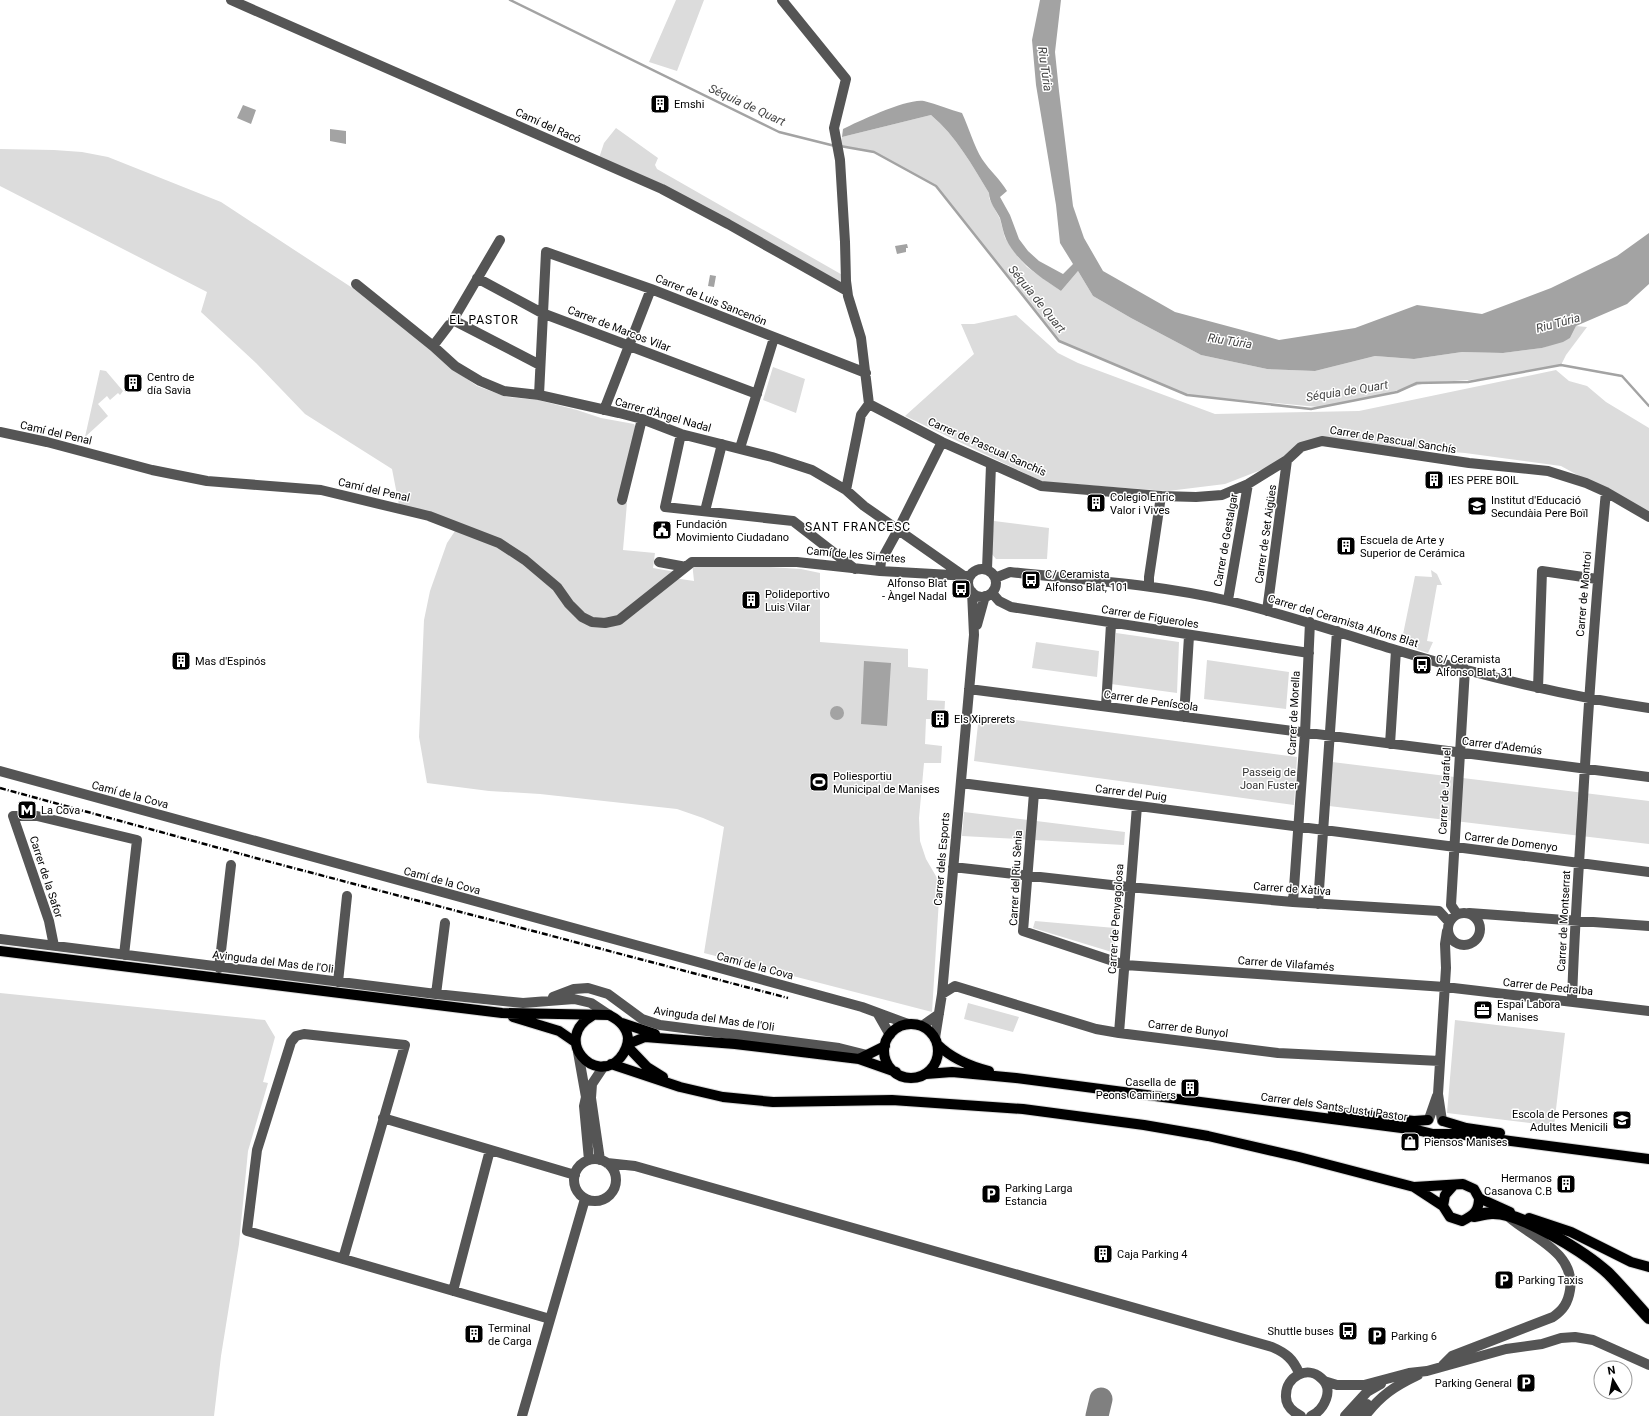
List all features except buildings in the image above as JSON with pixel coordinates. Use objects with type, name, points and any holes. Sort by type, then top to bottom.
[{"type":"highway","points":[[1474,1216],[1492,1213],[1506,1215],[1537,1227],[1590,1259],[1607,1273],[1649,1318]]},
{"type":"main road","points":[[0,951],[502,1013],[592,1016],[601,1014],[609,1015],[622,1023],[667,1037]]},
{"type":"main road","points":[[502,1013],[559,1031],[575,1042]]},
{"type":"main road","points":[[592,1016],[579,1026],[575,1042],[578,1052],[589,1063],[608,1065],[680,1087],[723,1097],[773,1102],[892,1100],[1023,1108],[1144,1125],[1208,1136],[1299,1156],[1414,1187],[1452,1186],[1464,1184],[1474,1188],[1479,1198],[1479,1208],[1474,1216],[1462,1221],[1450,1217],[1443,1206],[1414,1187]]},
{"type":"main road","points":[[608,1065],[624,1054],[627,1045],[625,1029],[622,1023]]},
{"type":"main road","points":[[1016,1078],[960,1062],[948,1055],[928,1029],[922,1026],[908,1024],[898,1027],[890,1035],[885,1046],[886,1061],[900,1076],[914,1078],[926,1074],[952,1072],[1016,1078],[1248,1107]]},
{"type":"main road","points":[[627,1045],[645,1037],[667,1037],[863,1057],[896,1072]]},
{"type":"main road","points":[[926,1074],[932,1069],[938,1058],[936,1041]]},
{"type":"main road","points":[[627,1045],[647,1067],[680,1087]]},
{"type":"main road","points":[[863,1057],[885,1046]]},
{"type":"main road","name":"Carrer dels Sants Just i Pastor","points":[[1248,1107],[1313,1110],[1414,1121],[1428,1120]]},
{"type":"main road","name":"Carrer dels Sants Just i Pastor","points":[[1248,1107],[1434,1133],[1457,1134],[1649,1159]]},
{"type":"main road","points":[[1442,1121],[1442,1130],[1434,1133],[1426,1125],[1428,1120],[1437,1117],[1442,1121],[1466,1128],[1649,1154]]},
{"type":"main road","points":[[1443,1206],[1445,1195],[1452,1186]]},
{"type":"main road","points":[[1479,1198],[1498,1208],[1571,1232],[1631,1262],[1649,1267]]},
{"type":"street","name":"Camí del Racó","points":[[230,0],[662,189],[728,224],[847,291]]},
{"type":"street","points":[[782,0],[846,79],[834,128],[840,160],[847,291],[861,338],[869,404],[861,415],[846,490]]},
{"type":"street","points":[[433,346],[451,322],[500,240]]},
{"type":"street","name":"Carrer de Luis Sancenón","points":[[542,313],[546,252],[651,289],[866,373]]},
{"type":"street","name":"Carrer de Marcos Vilar","points":[[477,278],[542,313],[757,394]]},
{"type":"street","name":"Carrer d'Àngel Nadal","points":[[356,284],[433,346],[455,366],[480,381],[504,391],[539,396],[642,419],[681,434],[740,448],[812,470],[846,490],[864,506],[967,576]]},
{"type":"street","points":[[604,410],[651,289]]},
{"type":"street","points":[[539,396],[542,313]]},
{"type":"street","points":[[451,322],[540,365]]},
{"type":"street","points":[[740,448],[774,338]]},
{"type":"street","name":"Carrer de Pascual Sanchís","points":[[869,404],[942,442],[1041,486],[1161,496],[1196,497],[1222,495],[1248,484],[1287,460],[1301,447],[1322,441],[1469,463],[1548,470],[1586,483],[1606,492],[1649,517]]},
{"type":"street","points":[[622,500],[642,419]]},
{"type":"street","name":"Camí del Penal","points":[[0,432],[47,442],[152,470],[207,481],[321,490],[429,516],[499,543],[525,560],[557,587],[569,604],[582,617],[592,622],[605,623],[619,620],[689,564]]},
{"type":"street","points":[[681,434],[665,507],[793,521],[856,569]]},
{"type":"street","points":[[880,571],[881,561],[942,442]]},
{"type":"street","points":[[705,511],[722,444]]},
{"type":"street","name":"Carrer de Set Aigües","points":[[1267,611],[1287,460]]},
{"type":"street","points":[[987,570],[991,465]]},
{"type":"street","name":"Carrer de Gestalgar","points":[[1228,600],[1248,484]]},
{"type":"street","name":"Carrer de Montroi","points":[[1588,698],[1597,579],[1606,492]]},
{"type":"street","points":[[1149,587],[1161,496]]},
{"type":"street","name":"Camí de les Simetes","points":[[659,562],[689,564],[797,562],[880,571],[967,576]]},
{"type":"street","points":[[977,570],[987,570],[995,578],[995,588],[988,594],[981,597],[972,592],[968,586],[967,576],[977,570]]},
{"type":"street","points":[[1538,688],[1542,571],[1597,579]]},
{"type":"street","name":"Carrer del Ceramista Alfons Blat","points":[[995,578],[1010,572],[1149,587],[1228,600],[1310,622],[1396,650],[1538,688],[1649,708]]},
{"type":"street","name":"Carrer dels Esports","points":[[936,1041],[938,1014],[942,994],[974,635],[972,592]]},
{"type":"street","name":"Carrer dels Esports","points":[[974,635],[988,594]]},
{"type":"street","name":"Carrer de Figueroles","points":[[988,594],[1011,606],[1111,624],[1309,653]]},
{"type":"street","name":"Carrer de Morella","points":[[1293,902],[1305,733],[1310,622]]},
{"type":"street","points":[[1106,706],[1111,624]]},
{"type":"street","points":[[1318,904],[1337,631]]},
{"type":"street","points":[[1184,718],[1190,636]]},
{"type":"street","points":[[1390,744],[1396,650]]},
{"type":"street","name":"Carrer de Jarafuel","points":[[1457,914],[1451,905],[1465,669]]},
{"type":"street","name":"Carrer de Peníscola","points":[[969,689],[1329,736]]},
{"type":"street","name":"Carrer de Montserrat","points":[[1572,1001],[1574,920],[1579,863],[1588,698]]},
{"type":"street","name":"Carrer del Ceramista Alfons Blat","points":[[1635,706],[1649,703]]},
{"type":"street","name":"Carrer d'Ademús","points":[[1329,736],[1649,777]]},
{"type":"street","name":"Camí de la Cova","points":[[0,771],[862,1007],[908,1024]]},
{"type":"street","name":"Carrer del Puig","points":[[961,783],[1299,826]]},
{"type":"street","name":"Carrer del Riu Sènia","points":[[1034,793],[1023,931],[1125,965]]},
{"type":"street","name":"Carrer de Penyagolosa","points":[[1119,1032],[1125,965],[1129,887],[1137,806]]},
{"type":"street","name":"Carrer de la Safor","points":[[54,946],[49,921],[13,816],[37,816],[137,840],[124,955]]},
{"type":"street","name":"Carrer de Domenyo","points":[[1299,826],[1649,872]]},
{"type":"street","points":[[219,968],[231,865]]},
{"type":"street","name":"Carrer de Xàtiva","points":[[953,867],[1129,887],[1293,902],[1439,910],[1448,926]]},
{"type":"street","points":[[338,982],[347,896]]},
{"type":"street","points":[[1448,926],[1451,940],[1459,944],[1470,944],[1478,936],[1480,926],[1476,918],[1469,913]]},
{"type":"street","points":[[1442,1121],[1438,1094],[1446,968],[1445,944],[1448,926],[1457,914],[1469,913],[1503,915],[1649,926]]},
{"type":"street","points":[[1480,926],[1503,915]]},
{"type":"street","points":[[436,994],[445,923]]},
{"type":"street","name":"Avinguda del Mas de l'Oli","points":[[0,939],[219,968],[436,994],[523,1003],[574,1000],[591,1003],[609,1015]]},
{"type":"street","points":[[1446,968],[1451,954],[1459,944]]},
{"type":"street","name":"Carrer de Vilafamés","points":[[1125,965],[1445,987]]},
{"type":"street","name":"Carrer de Bunyol","points":[[942,994],[955,986],[1096,1029],[1278,1053],[1440,1062]]},
{"type":"street","name":"Carrer de Pedralba","points":[[1445,987],[1649,1011]]},
{"type":"street","name":"Avinguda del Mas de l'Oli","points":[[544,1001],[574,989],[588,988],[608,994],[642,1019],[660,1025],[839,1048],[863,1057]]},
{"type":"street","points":[[878,1014],[890,1035]]},
{"type":"street","points":[[922,1026],[938,1014]]},
{"type":"street","points":[[343,1259],[404,1045],[304,1034],[296,1036],[291,1042],[257,1150],[247,1231],[343,1259],[453,1291],[550,1319]]},
{"type":"street","points":[[578,1052],[586,1097],[584,1106],[589,1160]]},
{"type":"street","points":[[608,1065],[592,1084],[591,1098],[604,1161],[615,1173],[616,1179],[612,1193],[606,1198],[592,1201],[585,1199],[576,1188],[575,1174],[578,1168],[589,1160],[604,1161],[635,1166],[1272,1347],[1284,1352],[1296,1376]]},
{"type":"street","points":[[1428,1120],[1438,1094]]},
{"type":"street","points":[[384,1118],[575,1174]]},
{"type":"street","points":[[453,1291],[490,1150]]},
{"type":"street","points":[[616,1179],[635,1166]]},
{"type":"street","points":[[522,1416],[585,1199]]},
{"type":"street","points":[[1442,1367],[1452,1356],[1553,1318],[1562,1311],[1568,1302],[1571,1287],[1564,1262],[1554,1250],[1506,1215]]},
{"type":"street","points":[[1345,1416],[1367,1392],[1396,1381],[1506,1349],[1542,1344],[1561,1338],[1576,1337],[1593,1340],[1649,1365]]},
{"type":"street","points":[[1296,1376],[1312,1373],[1320,1376],[1324,1381],[1327,1391],[1326,1402],[1320,1410],[1311,1416]]},
{"type":"street","points":[[1296,1376],[1286,1394],[1287,1403],[1293,1412],[1301,1416]]},
{"type":"street","points":[[1324,1381],[1355,1386],[1396,1381]]},
{"type":"street","points":[[1356,1416],[1378,1393],[1396,1381]]},
{"type":"street","points":[[1365,1416],[1377,1400],[1396,1381]]},
{"type":"green space","points":[[676,0],[704,0],[677,71],[649,62]]},
{"type":"green space","points":[[931,115],[948,132],[970,162],[989,193],[989,198],[1000,219],[1005,238],[1027,267],[1061,291],[1078,271],[1093,296],[1201,355],[1267,369],[1315,371],[1375,356],[1414,359],[1462,352],[1503,353],[1542,348],[1570,338],[1576,326],[1587,327],[1566,355],[1561,365],[1483,379],[1426,383],[1376,396],[1318,407],[1187,395],[1059,341],[936,186],[874,152],[840,146],[842,137]]},
{"type":"green space","points":[[616,128],[658,158],[655,165],[657,169],[846,277],[847,291],[599,158],[604,143]]},
{"type":"green space","points":[[0,149],[82,152],[108,157],[221,202],[351,287],[427,341],[453,369],[477,386],[507,397],[538,400],[601,418],[634,424],[636,428],[627,470],[617,502],[627,503],[623,550],[655,553],[653,568],[676,572],[659,589],[674,578],[694,581],[692,562],[801,569],[820,573],[820,642],[908,649],[908,667],[928,669],[927,700],[945,701],[944,719],[926,719],[925,744],[942,746],[941,763],[924,763],[919,818],[920,841],[926,859],[940,883],[932,1012],[704,953],[724,827],[677,809],[540,794],[489,791],[427,783],[419,737],[424,620],[430,591],[447,543],[457,528],[466,531],[507,549],[526,561],[543,576],[550,580],[529,560],[502,542],[451,524],[429,514],[399,505],[392,469],[305,414],[256,363],[201,312],[207,292],[0,186]]},
{"type":"green space","points":[[1016,315],[1058,353],[1078,363],[1215,414],[1359,411],[1556,370],[1569,381],[1587,386],[1606,402],[1649,428],[1649,514],[1561,466],[1465,453],[1323,441],[1287,460],[1225,484],[1168,491],[1043,482],[905,416],[974,354],[961,324],[974,324]]},
{"type":"green space","points":[[773,367],[805,379],[796,413],[763,400]]},
{"type":"green space","points":[[100,370],[106,371],[123,391],[120,395],[118,393],[110,400],[107,396],[98,404],[108,416],[85,437]]},
{"type":"green space","points":[[994,521],[1049,528],[1047,559],[996,559],[991,553]]},
{"type":"green space","points":[[1431,570],[1437,574],[1442,585],[1437,585],[1427,641],[1433,642],[1428,653],[1401,644],[1415,576],[1432,577]]},
{"type":"green space","points":[[1116,633],[1179,642],[1177,693],[1111,684]]},
{"type":"green space","points":[[1036,642],[1099,651],[1097,677],[1032,668]]},
{"type":"green space","points":[[1207,660],[1289,672],[1286,709],[1204,699]]},
{"type":"green space","name":"Passeig de Joan Fuster","points":[[979,715],[1297,757],[1294,805],[974,761]]},
{"type":"green space","name":"Passeig de Joan Fuster","points":[[1332,762],[1649,801],[1649,844],[1329,806]]},
{"type":"green space","points":[[964,812],[1125,832],[1124,845],[962,836]]},
{"type":"green space","points":[[1035,921],[1115,928],[1115,953],[1033,928]]},
{"type":"green space","points":[[0,993],[265,1020],[275,1037],[263,1082],[268,1083],[248,1151],[239,1244],[221,1356],[214,1416],[0,1416]]},
{"type":"green space","points":[[968,1003],[1019,1017],[1013,1032],[964,1019]]},
{"type":"green space","points":[[1455,1020],[1565,1033],[1554,1126],[1447,1113]]},
{"type":"water","name":"Riu Túria","points":[[1040,0],[1061,0],[1055,52],[1073,206],[1084,238],[1103,271],[1175,312],[1279,340],[1355,328],[1417,305],[1482,314],[1551,288],[1617,256],[1649,233],[1649,284],[1627,304],[1576,326],[1570,338],[1563,342],[1542,348],[1503,353],[1462,352],[1414,359],[1375,356],[1315,371],[1267,369],[1201,355],[1093,296],[1078,271],[1061,291],[1023,262],[1011,248],[1006,239],[1000,218],[991,203],[989,193],[983,182],[956,142],[931,115],[842,137],[843,129],[850,125],[896,106],[917,101],[929,102],[962,113],[982,159],[1007,191],[1000,197],[1010,215],[1019,239],[1028,251],[1039,261],[1063,274],[1073,264],[1060,243],[1056,205],[1036,85],[1032,40]]},
{"type":"water","points":[[243,105],[256,110],[251,124],[237,118]]},
{"type":"water","points":[[330,129],[346,131],[346,144],[330,141]]},
{"type":"water","points":[[907,244],[908,248],[906,248],[906,252],[897,254],[895,246]]},
{"type":"water","points":[[710,275],[716,276],[714,287],[708,286]]},
{"type":"water","points":[[864,661],[891,663],[887,726],[861,724]]},
{"type":"water","points":[[834,706],[840,706],[844,710],[844,716],[840,720],[834,720],[830,716],[830,710]]},
{"type":"waterway","name":"Séquia de Quart","points":[[510,0],[779,132],[835,146]]},
{"type":"waterway","name":"Séquia de Quart","points":[[840,146],[874,152],[936,186],[1059,341],[1187,395],[1311,409],[1397,392],[1417,383],[1468,382],[1561,365],[1622,376],[1649,406]]},
{"type":"taxiway","points":[[1097,1416],[1101,1399]]},
{"type":"railway","points":[[0,788],[263,860],[788,998]]},
{"type":"place","name":"Emshi","points":[[660,104]]},
{"type":"place","name":"Centro de día Savia","points":[[133,383]]},
{"type":"place","name":"IES PERE BOIL","points":[[1434,480]]},
{"type":"place","name":"Colegio Enric Valor i Vives","points":[[1096,503]]},
{"type":"place","name":"Institut d'Educació Secundàia Pere Boïl","points":[[1477,506]]},
{"type":"place","name":"Fundación Movimiento Ciudadano","points":[[662,530]]},
{"type":"place","name":"Escuela de Arte y Superior de Cerámica","points":[[1346,546]]},
{"type":"place","name":"C/ Ceramista Alfonso Blat, 101","points":[[1031,580]]},
{"type":"place","name":"Alfonso Blat - Àngel Nadal","points":[[961,589]]},
{"type":"place","name":"Polideportivo Luis Vilar","points":[[751,600]]},
{"type":"place","name":"Mas d'Espinós","points":[[181,661]]},
{"type":"place","name":"C/ Ceramista Alfonso Blat, 31","points":[[1422,665]]},
{"type":"place","name":"Els Xiprerets","points":[[940,719]]},
{"type":"place","name":"Poliesportiu Municipal de Manises","points":[[819,782]]},
{"type":"place","name":"La Cova","points":[[27,810]]},
{"type":"place","name":"Espai Labora Manises","points":[[1483,1010]]},
{"type":"place","name":"Casella de Peons Caminers","points":[[1190,1088]]},
{"type":"place","name":"Escola de Persones Adultes Menicili","points":[[1622,1120]]},
{"type":"place","name":"Piensos Manises","points":[[1410,1142]]},
{"type":"place","name":"Hermanos Casanova C.B","points":[[1566,1184]]},
{"type":"place","name":"Parking Larga Estancia","points":[[991,1194]]},
{"type":"place","name":"Caja Parking 4","points":[[1103,1254]]},
{"type":"place","name":"Parking Taxis","points":[[1504,1280]]},
{"type":"place","name":"Shuttle buses","points":[[1348,1331]]},
{"type":"place","name":"Terminal de Carga","points":[[474,1334]]},
{"type":"place","name":"Parking 6","points":[[1377,1336]]},
{"type":"place","name":"Parking General","points":[[1526,1383]]},
{"type":"district","name":"EL PASTOR","points":[[484,320]]},
{"type":"district","name":"SANT FRANCESC","points":[[858,527]]}]
